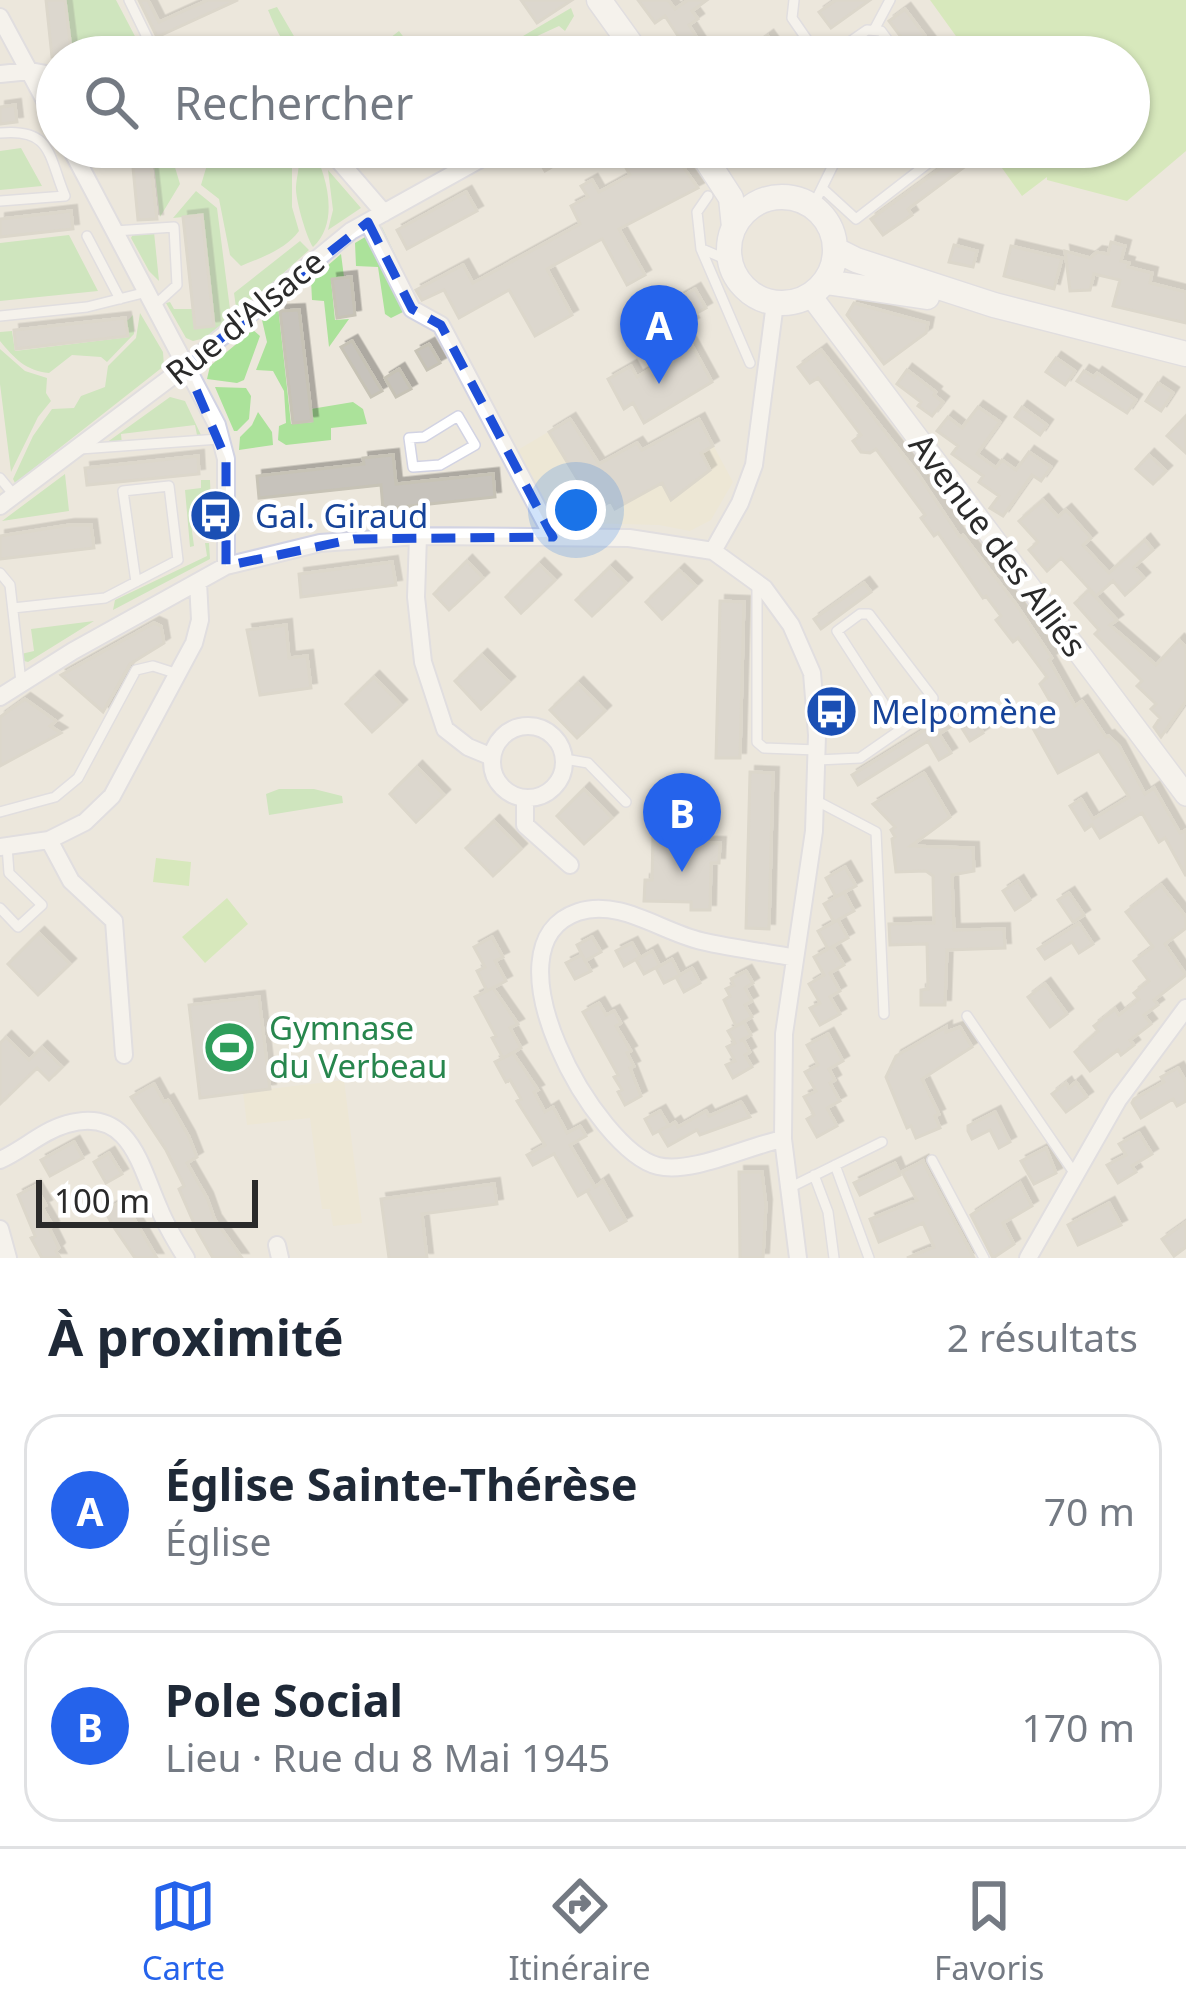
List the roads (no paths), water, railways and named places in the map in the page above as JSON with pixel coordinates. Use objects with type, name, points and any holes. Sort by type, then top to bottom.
[{"type":"main road","points":[[599,0],[625,36]]},
{"type":"main road","points":[[711,168],[731,199],[730,262],[751,294],[775,303],[796,302],[818,289],[836,250],[817,197],[767,199],[742,214],[734,227]]},
{"type":"main road","points":[[729,168],[767,199]]},
{"type":"main road","points":[[836,250],[994,305],[1186,354]]},
{"type":"main road","points":[[818,289],[994,305]]},
{"type":"street","points":[[0,17],[36,83]]},
{"type":"street","points":[[0,74],[36,72]]},
{"type":"street","points":[[81,168],[221,439],[227,491],[226,566]]},
{"type":"street","points":[[341,168],[376,218],[412,309],[441,325],[553,537]]},
{"type":"street","name":"Rue d'Alsace","points":[[7,501],[376,218],[464,168]]},
{"type":"street","name":"Avenue des Alliés","points":[[818,289],[1186,795]]},
{"type":"street","points":[[713,551],[740,503],[754,465],[775,303]]},
{"type":"street","points":[[418,536],[416,597],[423,662],[437,706],[445,729],[468,747],[492,757]]},
{"type":"street","points":[[0,697],[226,566],[320,544],[418,536],[645,538],[713,551],[758,584],[791,625],[812,673],[817,755],[814,831],[784,1034],[783,1139],[798,1258]]},
{"type":"street","points":[[3,847],[50,840],[85,822],[112,796],[194,643],[200,620],[198,582]]},
{"type":"street","points":[[518,727],[540,727],[557,739],[565,759],[560,780],[545,795],[525,799],[506,792],[494,776],[492,757],[500,738],[518,727]]},
{"type":"street","points":[[525,799],[525,825],[571,866]]},
{"type":"street","points":[[50,840],[71,880],[114,921],[124,1055]]},
{"type":"street","points":[[783,1139],[677,1168],[639,1159],[612,1133],[562,1050],[542,1000],[538,961],[554,928],[578,912],[595,909],[610,909],[695,940],[792,957]]},
{"type":"street","points":[[1028,1258],[1118,1100],[1186,1008]]},
{"type":"street","points":[[0,1160],[62,1125],[83,1121],[111,1127],[129,1139],[186,1258]]},
{"type":"street","points":[[0,1229],[8,1258]]},
{"type":"lane","points":[[129,0],[147,36]]},
{"type":"lane","points":[[794,0],[792,18],[806,36]]},
{"type":"lane","points":[[874,30],[890,0]]},
{"type":"lane","points":[[857,36],[867,30],[885,36]]},
{"type":"lane","points":[[0,133],[36,135]]},
{"type":"lane","points":[[54,168],[65,196]]},
{"type":"lane","points":[[832,168],[817,197],[856,219],[923,168]]},
{"type":"lane","points":[[0,201],[96,196]]},
{"type":"lane","points":[[708,196],[697,212],[701,249],[750,363]]},
{"type":"lane","points":[[0,316],[150,299],[177,285],[173,227],[115,232]]},
{"type":"lane","points":[[87,236],[120,299]]},
{"type":"lane","points":[[701,249],[730,262]]},
{"type":"lane","points":[[458,416],[476,446],[440,465],[413,466],[409,438],[424,437],[458,416]]},
{"type":"lane","points":[[75,450],[221,439]]},
{"type":"lane","points":[[0,478],[7,501]]},
{"type":"lane","points":[[13,608],[105,598],[136,582],[178,560],[169,486],[123,490],[136,582]]},
{"type":"lane","points":[[0,573],[10,585],[21,682]]},
{"type":"lane","points":[[758,584],[757,742],[764,748],[860,758],[901,730],[929,710],[933,698],[869,614],[860,614],[837,631],[901,730]]},
{"type":"lane","points":[[0,652],[18,651]]},
{"type":"lane","points":[[0,812],[55,797],[78,778],[136,670],[153,666],[178,674]]},
{"type":"lane","points":[[565,759],[588,763],[626,802]]},
{"type":"lane","points":[[815,800],[876,832],[884,1014]]},
{"type":"lane","points":[[0,908],[18,927],[42,904],[9,873],[3,847]]},
{"type":"lane","points":[[967,1016],[1075,1174]]},
{"type":"lane","points":[[789,1188],[882,1142]]},
{"type":"lane","points":[[932,1160],[984,1258]]},
{"type":"lane","points":[[835,1165],[869,1258]]},
{"type":"lane","points":[[814,1175],[828,1212],[834,1258]]},
{"type":"place","name":"Église Sainte-Thérèse","points":[[659,384]]},
{"type":"place","name":"Gal. Giraud","points":[[216,516]]},
{"type":"place","name":"Melpomène","points":[[832,712]]},
{"type":"place","name":"Pole Social","points":[[682,872]]},
{"type":"place","name":"Gymnase du Verbeau","points":[[230,1047]]}]
